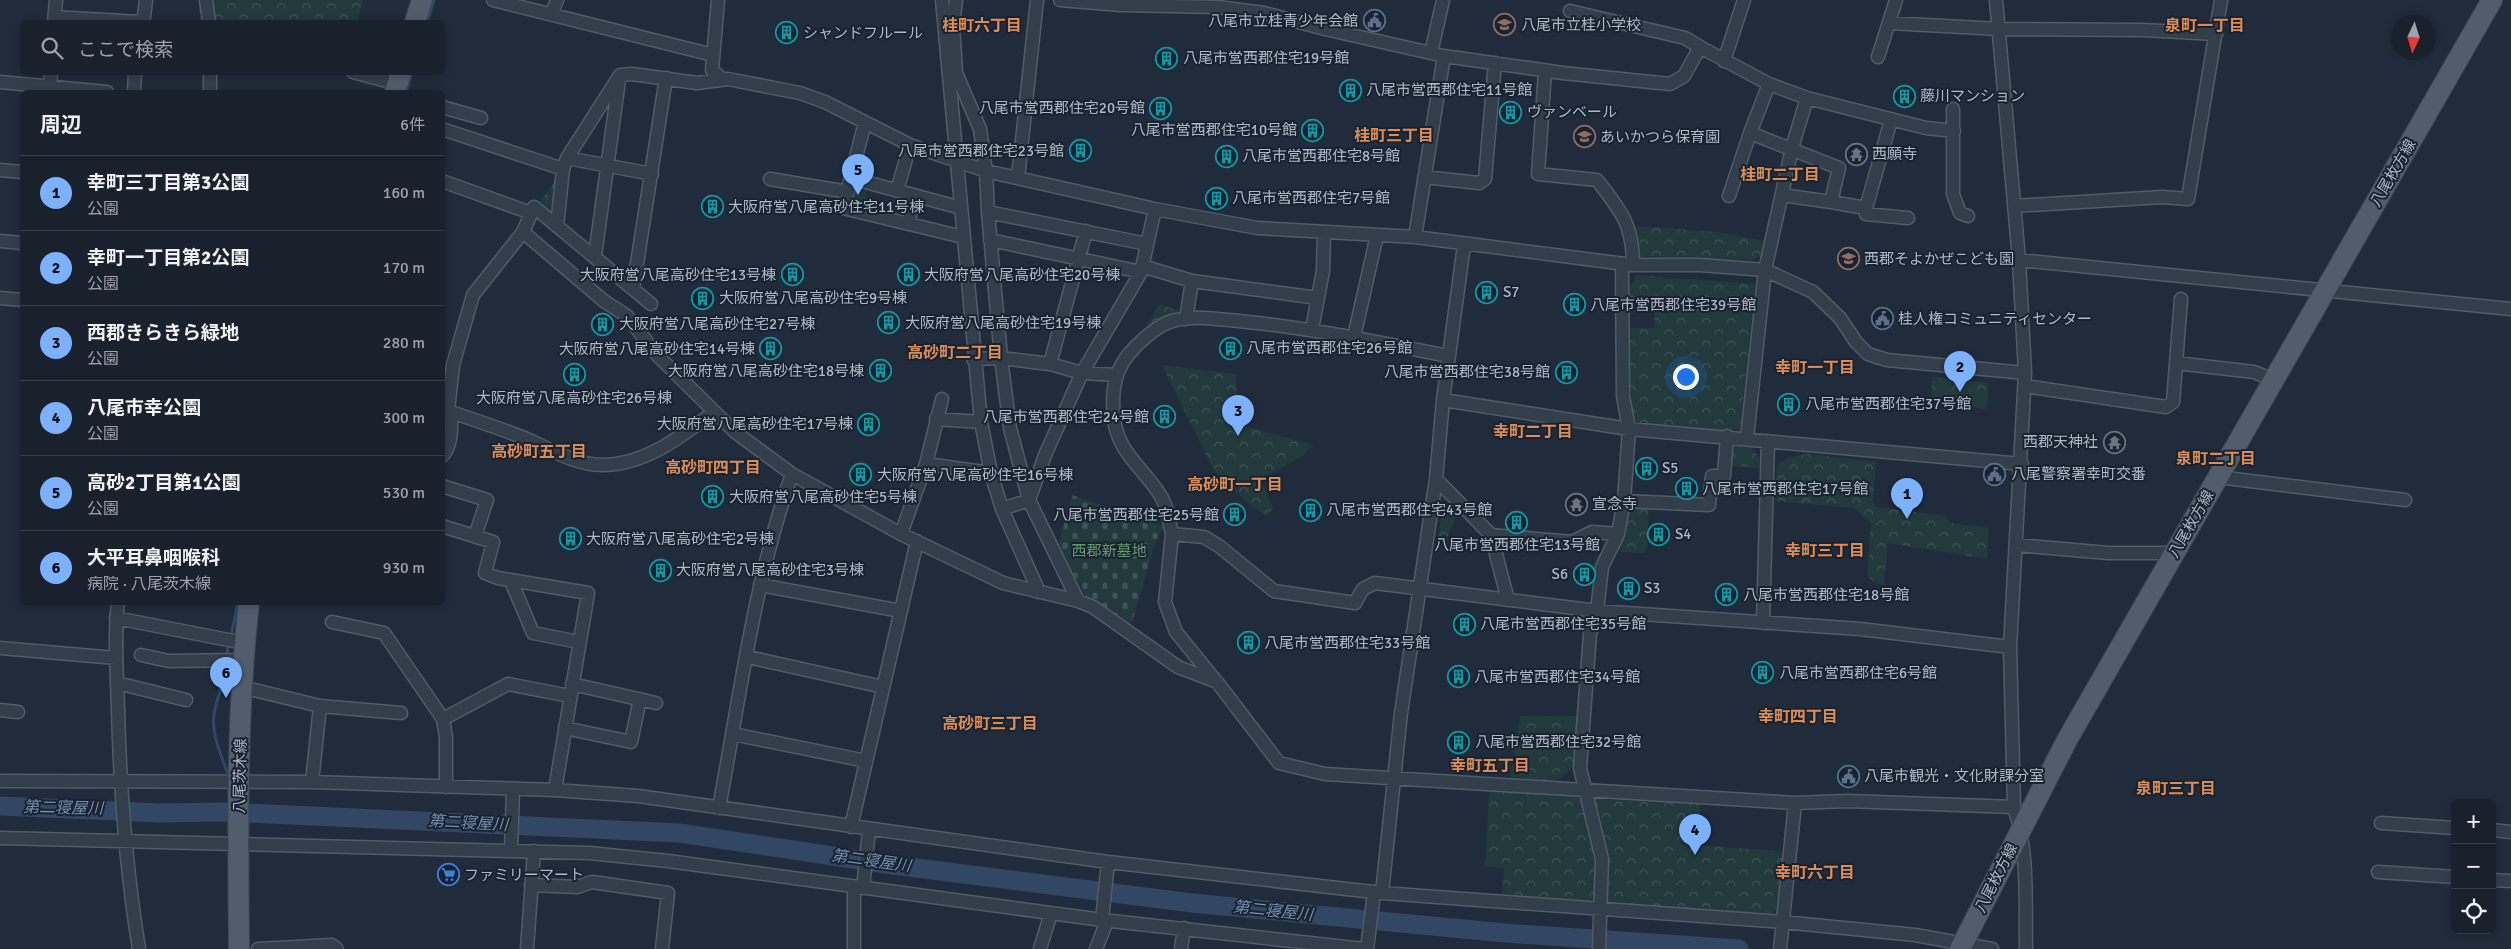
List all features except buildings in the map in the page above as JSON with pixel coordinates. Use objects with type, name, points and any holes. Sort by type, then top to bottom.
[{"type":"main road","points":[[416,20],[422,0]]},
{"type":"main road","name":"八尾枚方線","points":[[1961,946],[2067,740],[2492,0]]},
{"type":"main road","name":"八尾茨木線","points":[[239,949],[238,842],[242,687],[236,649],[248,605]]},
{"type":"street","points":[[54,20],[56,0]]},
{"type":"street","points":[[140,20],[144,17],[146,0]]},
{"type":"street","points":[[206,0],[209,20]]},
{"type":"street","points":[[494,0],[552,13],[713,55]]},
{"type":"street","points":[[552,13],[557,0]]},
{"type":"street","points":[[718,0],[712,70],[722,78]]},
{"type":"street","points":[[942,0],[980,422],[991,473],[1002,509],[1039,592]]},
{"type":"street","points":[[956,0],[953,24],[956,73],[961,88],[976,116],[986,171],[990,240],[1001,358],[1010,428],[1029,500],[1078,600]]},
{"type":"street","points":[[1018,178],[1037,0]]},
{"type":"street","points":[[1060,0],[1121,5],[1218,7],[1264,13],[1438,54],[1546,70],[1670,84],[1684,76],[1700,47]]},
{"type":"street","points":[[1415,238],[1438,54],[1442,0]]},
{"type":"street","points":[[1878,57],[1896,0]]},
{"type":"street","points":[[1996,0],[2014,206],[2025,380],[2022,464],[2010,647],[2014,807],[2021,828],[2025,873],[2026,949]]},
{"type":"street","points":[[2014,206],[2162,197],[2188,199],[2221,0]]},
{"type":"street","points":[[1724,61],[1740,1]]},
{"type":"street","points":[[1570,11],[1685,38],[1769,84],[1807,98],[1891,120],[1954,132]]},
{"type":"street","points":[[1889,23],[1999,30],[2143,30],[2216,34]]},
{"type":"street","points":[[1424,177],[1479,184],[1485,179],[1495,63]]},
{"type":"street","points":[[1546,70],[1538,174],[1597,180],[1628,222],[1633,246],[1628,265],[1623,396],[1625,418],[1629,429],[1624,500],[1618,534],[1602,567],[1597,611],[1590,634],[1580,768],[1602,859],[1602,908],[1599,949]]},
{"type":"street","points":[[620,75],[632,74],[697,83],[722,78],[800,93],[825,102],[910,145],[986,171],[1155,209],[1257,228],[1415,238],[1628,265],[1700,265],[1765,270],[1813,292],[1840,318],[1856,342],[1868,354],[1887,360],[2025,380],[2166,407],[2173,402],[2181,299]]},
{"type":"street","points":[[50,87],[51,75]]},
{"type":"street","points":[[134,90],[135,75]]},
{"type":"street","points":[[210,75],[210,90]]},
{"type":"street","points":[[365,75],[398,83]]},
{"type":"street","points":[[557,226],[565,163],[620,75]]},
{"type":"street","points":[[595,256],[620,75]]},
{"type":"street","points":[[634,289],[666,78]]},
{"type":"street","points":[[0,82],[32,89],[50,87],[80,90]]},
{"type":"street","points":[[1729,196],[1769,84]]},
{"type":"street","points":[[1747,438],[1765,270],[1792,148],[1807,98]]},
{"type":"street","points":[[445,108],[481,118]]},
{"type":"street","points":[[1953,109],[1953,194],[1960,213],[1968,216]]},
{"type":"street","points":[[1891,120],[1866,208],[1866,214],[1908,218]]},
{"type":"street","points":[[866,122],[844,208],[964,237]]},
{"type":"street","points":[[445,130],[565,163],[608,165],[652,174]]},
{"type":"street","points":[[1750,133],[1839,168],[1831,202]]},
{"type":"street","points":[[896,191],[910,145]]},
{"type":"street","points":[[0,170],[20,172]]},
{"type":"street","points":[[851,178],[961,208]]},
{"type":"street","points":[[770,179],[848,192]]},
{"type":"street","points":[[445,182],[531,213]]},
{"type":"street","points":[[1782,195],[1866,208]]},
{"type":"street","points":[[908,224],[915,196]]},
{"type":"street","points":[[445,454],[451,433],[447,411],[453,365],[473,295],[523,232],[534,207],[651,304]]},
{"type":"street","points":[[1029,500],[1045,454],[1082,372],[1142,269],[1155,209]]},
{"type":"street","points":[[988,212],[1147,244]]},
{"type":"street","points":[[523,232],[604,300],[627,316],[658,356],[714,412],[735,432],[792,474],[901,534],[1003,583],[1078,600],[1093,607],[1178,667],[1216,682]]},
{"type":"street","points":[[1050,364],[1086,232]]},
{"type":"street","points":[[1312,330],[1323,271],[1324,232]]},
{"type":"street","points":[[1354,338],[1377,235]]},
{"type":"street","points":[[990,240],[1142,269],[1192,281],[1318,298]]},
{"type":"street","points":[[0,241],[20,243]]},
{"type":"street","points":[[0,838],[238,842],[589,853],[668,861],[1104,921],[1184,928],[1366,949],[1378,893],[1421,589],[1436,479],[1443,400],[1464,245]]},
{"type":"street","points":[[2018,260],[2511,309]]},
{"type":"street","points":[[1186,319],[1192,281]]},
{"type":"street","points":[[0,298],[20,300]]},
{"type":"street","points":[[1449,356],[1312,330],[1201,318],[1176,320],[1159,326],[1125,356],[1116,375],[1113,406],[1116,435],[1124,450],[1161,496],[1166,508],[1172,534],[1165,602],[1176,632],[1279,763],[1325,774],[1393,779],[1584,788],[1795,803],[1848,801],[2014,807]]},
{"type":"street","points":[[973,358],[1001,358],[1050,364],[1082,372],[1116,375]]},
{"type":"street","points":[[2176,364],[2254,372],[2274,380]]},
{"type":"street","points":[[901,534],[926,464],[942,399]]},
{"type":"street","points":[[1443,400],[1629,429],[1727,436],[1768,442],[2022,464]]},
{"type":"street","points":[[447,411],[578,460],[602,465],[631,460],[673,443],[714,412]]},
{"type":"street","points":[[936,419],[980,422]]},
{"type":"street","points":[[1624,500],[1709,505],[1712,476],[1724,476],[1727,436]]},
{"type":"street","points":[[1763,623],[1768,442]]},
{"type":"street","points":[[926,464],[991,473]]},
{"type":"street","points":[[719,808],[760,585],[776,519],[792,474]]},
{"type":"street","points":[[2218,477],[2405,500]]},
{"type":"street","points":[[1436,479],[1491,534],[1508,600]]},
{"type":"street","points":[[445,487],[487,500],[475,536]]},
{"type":"street","points":[[1002,509],[1029,500]]},
{"type":"street","points":[[445,527],[493,542],[485,573],[511,581],[588,593],[555,790]]},
{"type":"street","points":[[1491,534],[1572,542],[1592,532],[1618,534]]},
{"type":"street","points":[[1172,534],[1204,537],[1219,546],[1274,591],[1355,603],[1363,589],[1375,583],[1597,611],[1860,629],[2010,647]]},
{"type":"street","points":[[851,827],[917,541]]},
{"type":"street","points":[[2016,545],[2108,553],[2175,553]]},
{"type":"street","points":[[511,581],[533,633],[579,642]]},
{"type":"street","points":[[760,585],[901,611]]},
{"type":"street","points":[[118,605],[116,658],[120,781],[125,841],[139,949]]},
{"type":"street","points":[[116,618],[236,649]]},
{"type":"street","points":[[332,622],[384,633],[442,719],[446,736],[446,787]]},
{"type":"street","points":[[0,648],[116,658]]},
{"type":"street","points":[[141,655],[169,661],[219,661],[236,649]]},
{"type":"street","points":[[748,657],[883,687]]},
{"type":"street","points":[[117,683],[186,700]]},
{"type":"street","points":[[442,719],[508,684],[571,689],[656,703]]},
{"type":"street","points":[[242,687],[320,706],[401,712]]},
{"type":"street","points":[[565,728],[631,742],[640,699]]},
{"type":"street","points":[[312,782],[320,706]]},
{"type":"street","points":[[0,710],[18,712]]},
{"type":"street","points":[[733,734],[866,761]]},
{"type":"street","points":[[0,781],[120,781],[239,784],[312,782],[555,790],[638,796],[869,830],[1108,862],[1378,893],[1783,922],[1914,934],[1961,946],[1992,949]]},
{"type":"street","points":[[511,850],[513,789]]},
{"type":"street","points":[[1780,949],[1795,803]]},
{"type":"street","points":[[2381,823],[2451,828]]},
{"type":"street","points":[[854,949],[858,887],[869,830]]},
{"type":"street","points":[[2496,830],[2511,832]]},
{"type":"street","points":[[527,949],[530,885],[534,851]]},
{"type":"street","points":[[1096,949],[1104,921],[1108,862]]},
{"type":"street","points":[[2378,872],[2451,877]]},
{"type":"street","points":[[2496,880],[2511,881]]},
{"type":"street","points":[[530,885],[577,887],[592,882],[668,893],[662,949]]},
{"type":"street","points":[[1040,949],[1051,914]]},
{"type":"street","points":[[1181,949],[1184,928]]},
{"type":"street","points":[[258,949],[332,945],[337,949]]},
{"type":"green space","points":[[209,0],[363,0],[358,20],[214,20]]},
{"type":"green space","points":[[560,175],[556,219],[537,205]]},
{"type":"green space","points":[[857,183],[868,187],[862,207],[849,202],[852,187]]},
{"type":"green space","points":[[1636,226],[1717,232],[1764,241],[1764,252],[1753,260],[1636,256]]},
{"type":"green space","points":[[1636,275],[1755,284],[1740,428],[1728,431],[1636,425],[1633,418],[1629,368],[1629,328],[1654,328],[1656,299],[1630,298],[1631,286]]},
{"type":"green space","points":[[1159,304],[1182,312],[1149,330],[1145,329]]},
{"type":"green space","points":[[1162,365],[1236,374],[1238,416],[1250,419],[1248,427],[1314,445],[1302,456],[1261,480],[1273,509],[1267,516],[1250,505],[1214,471]]},
{"type":"green space","points":[[1932,377],[1989,383],[1986,409],[1973,407],[1971,404],[1931,400]]},
{"type":"green space","points":[[1734,444],[1747,444],[1763,461],[1762,469],[1728,465],[1729,451]]},
{"type":"green space","points":[[1807,454],[1876,462],[1873,501],[1876,507],[1945,516],[1950,523],[1989,528],[1987,559],[1888,543],[1884,585],[1875,583],[1867,575],[1871,523],[1854,508],[1775,501],[1777,465],[1787,458]]},
{"type":"green space","name":"西郡新墓地","points":[[1072,495],[1164,526],[1154,547],[1131,625],[1087,598],[1058,547]]},
{"type":"green space","points":[[1632,504],[1649,505],[1647,549],[1644,553],[1619,552],[1626,509]]},
{"type":"green space","points":[[1458,507],[1444,546],[1437,544],[1442,511],[1449,517]]},
{"type":"green space","points":[[1520,716],[1578,716],[1575,766],[1558,780],[1510,780]]},
{"type":"green space","points":[[1489,790],[1572,791],[1583,797],[1599,860],[1598,896],[1588,901],[1502,895],[1504,868],[1485,867]]},
{"type":"green space","points":[[1595,793],[1700,802],[1698,845],[1785,852],[1778,908],[1771,914],[1606,903],[1591,797]]},
{"type":"waterway","points":[[428,20],[434,0]]},
{"type":"waterway","points":[[407,90],[411,75]]},
{"type":"waterway","points":[[231,636],[237,605]]},
{"type":"waterway","points":[[226,658],[229,642]]},
{"type":"waterway","points":[[226,664],[213,721],[217,744],[227,772]]},
{"type":"waterway","name":"第二寝屋川","points":[[0,806],[160,813],[225,812],[679,833],[893,865],[1192,903],[1505,933],[1739,949]]},
{"type":"place","name":"八尾市立桂青少年会館","points":[[1374,21]]},
{"type":"place","name":"八尾市立桂小学校","points":[[1505,25]]},
{"type":"place","name":"シャンドフルール","points":[[787,33]]},
{"type":"place","name":"八尾市営西郡住宅19号館","points":[[1167,58]]},
{"type":"place","name":"八尾市営西郡住宅11号館","points":[[1350,90]]},
{"type":"place","name":"藤川マンション","points":[[1904,96]]},
{"type":"place","name":"八尾市営西郡住宅20号館","points":[[1161,108]]},
{"type":"place","name":"ヴァンベール","points":[[1511,112]]},
{"type":"place","name":"八尾市営西郡住宅10号館","points":[[1313,130]]},
{"type":"place","name":"あいかつら保育園","points":[[1584,137]]},
{"type":"place","name":"八尾市営西郡住宅23号館","points":[[1080,151]]},
{"type":"place","name":"西願寺","points":[[1856,154]]},
{"type":"place","name":"八尾市営西郡住宅8号館","points":[[1226,156]]},
{"type":"place","name":"高砂2丁目第1公園","points":[[858,195]]},
{"type":"place","name":"八尾市営西郡住宅7号館","points":[[1216,198]]},
{"type":"place","name":"大阪府営八尾高砂住宅11号棟","points":[[712,207]]},
{"type":"place","name":"西郡そよかぜこども園","points":[[1848,259]]},
{"type":"place","name":"大阪府営八尾高砂住宅13号棟","points":[[792,275]]},
{"type":"place","name":"大阪府営八尾高砂住宅20号棟","points":[[908,275]]},
{"type":"place","name":"S7","points":[[1487,292]]},
{"type":"place","name":"大阪府営八尾高砂住宅9号棟","points":[[703,298]]},
{"type":"place","name":"八尾市営西郡住宅39号館","points":[[1574,305]]},
{"type":"place","name":"桂人権コミュニティセンター","points":[[1882,319]]},
{"type":"place","name":"大阪府営八尾高砂住宅19号棟","points":[[889,323]]},
{"type":"place","name":"大阪府営八尾高砂住宅27号棟","points":[[603,324]]},
{"type":"place","name":"八尾市営西郡住宅26号館","points":[[1230,348]]},
{"type":"place","name":"大阪府営八尾高砂住宅14号棟","points":[[771,349]]},
{"type":"place","name":"大阪府営八尾高砂住宅18号棟","points":[[880,371]]},
{"type":"place","name":"八尾市営西郡住宅38号館","points":[[1566,372]]},
{"type":"place","name":"大阪府営八尾高砂住宅26号棟","points":[[574,375]]},
{"type":"place","name":"幸町一丁目第2公園","points":[[1960,392]]},
{"type":"place","name":"八尾市営西郡住宅37号館","points":[[1789,404]]},
{"type":"place","name":"八尾市営西郡住宅24号館","points":[[1165,417]]},
{"type":"place","name":"大阪府営八尾高砂住宅17号棟","points":[[869,424]]},
{"type":"place","name":"西郡きらきら緑地","points":[[1238,436]]},
{"type":"place","name":"西郡天神社","points":[[2114,442]]},
{"type":"place","name":"S5","points":[[1646,468]]},
{"type":"place","name":"八尾警察署幸町交番","points":[[1995,474]]},
{"type":"place","name":"大阪府営八尾高砂住宅16号棟","points":[[861,475]]},
{"type":"place","name":"八尾市営西郡住宅17号館","points":[[1686,489]]},
{"type":"place","name":"大阪府営八尾高砂住宅5号棟","points":[[713,497]]},
{"type":"place","name":"宣念寺","points":[[1576,504]]},
{"type":"place","name":"八尾市営西郡住宅43号館","points":[[1310,510]]},
{"type":"place","name":"八尾市営西郡住宅25号館","points":[[1235,515]]},
{"type":"place","name":"幸町三丁目第3公園","points":[[1907,519]]},
{"type":"place","name":"八尾市営西郡住宅13号館","points":[[1517,522]]},
{"type":"place","name":"S4","points":[[1659,534]]},
{"type":"place","name":"大阪府営八尾高砂住宅2号棟","points":[[570,539]]},
{"type":"place","name":"大阪府営八尾高砂住宅3号棟","points":[[660,570]]},
{"type":"place","name":"S6","points":[[1584,574]]},
{"type":"place","name":"S3","points":[[1628,588]]},
{"type":"place","name":"八尾市営西郡住宅18号館","points":[[1727,595]]},
{"type":"place","name":"八尾市営西郡住宅35号館","points":[[1464,624]]},
{"type":"place","name":"八尾市営西郡住宅33号館","points":[[1248,643]]},
{"type":"place","name":"八尾市営西郡住宅6号館","points":[[1763,673]]},
{"type":"place","name":"八尾市営西郡住宅34号館","points":[[1458,677]]},
{"type":"place","name":"大平耳鼻咽喉科","points":[[226,698]]},
{"type":"place","name":"八尾市営西郡住宅32号館","points":[[1459,742]]},
{"type":"place","name":"八尾市観光・文化財課分室","points":[[1848,776]]},
{"type":"place","name":"八尾市幸公園","points":[[1695,855]]},
{"type":"place","name":"ファミリーマート","points":[[448,875]]},
{"type":"district","name":"桂町六丁目","points":[[982,26]]},
{"type":"district","name":"泉町一丁目","points":[[2205,26]]},
{"type":"district","name":"桂町三丁目","points":[[1394,136]]},
{"type":"district","name":"桂町二丁目","points":[[1780,175]]},
{"type":"district","name":"高砂町二丁目","points":[[955,353]]},
{"type":"district","name":"幸町一丁目","points":[[1815,368]]},
{"type":"district","name":"幸町二丁目","points":[[1533,432]]},
{"type":"district","name":"高砂町五丁目","points":[[539,452]]},
{"type":"district","name":"泉町二丁目","points":[[2216,459]]},
{"type":"district","name":"高砂町四丁目","points":[[713,468]]},
{"type":"district","name":"高砂町一丁目","points":[[1235,485]]},
{"type":"district","name":"幸町三丁目","points":[[1825,551]]},
{"type":"district","name":"幸町四丁目","points":[[1798,717]]},
{"type":"district","name":"高砂町三丁目","points":[[990,724]]},
{"type":"district","name":"幸町五丁目","points":[[1490,766]]},
{"type":"district","name":"泉町三丁目","points":[[2176,789]]},
{"type":"district","name":"幸町六丁目","points":[[1815,873]]}]
